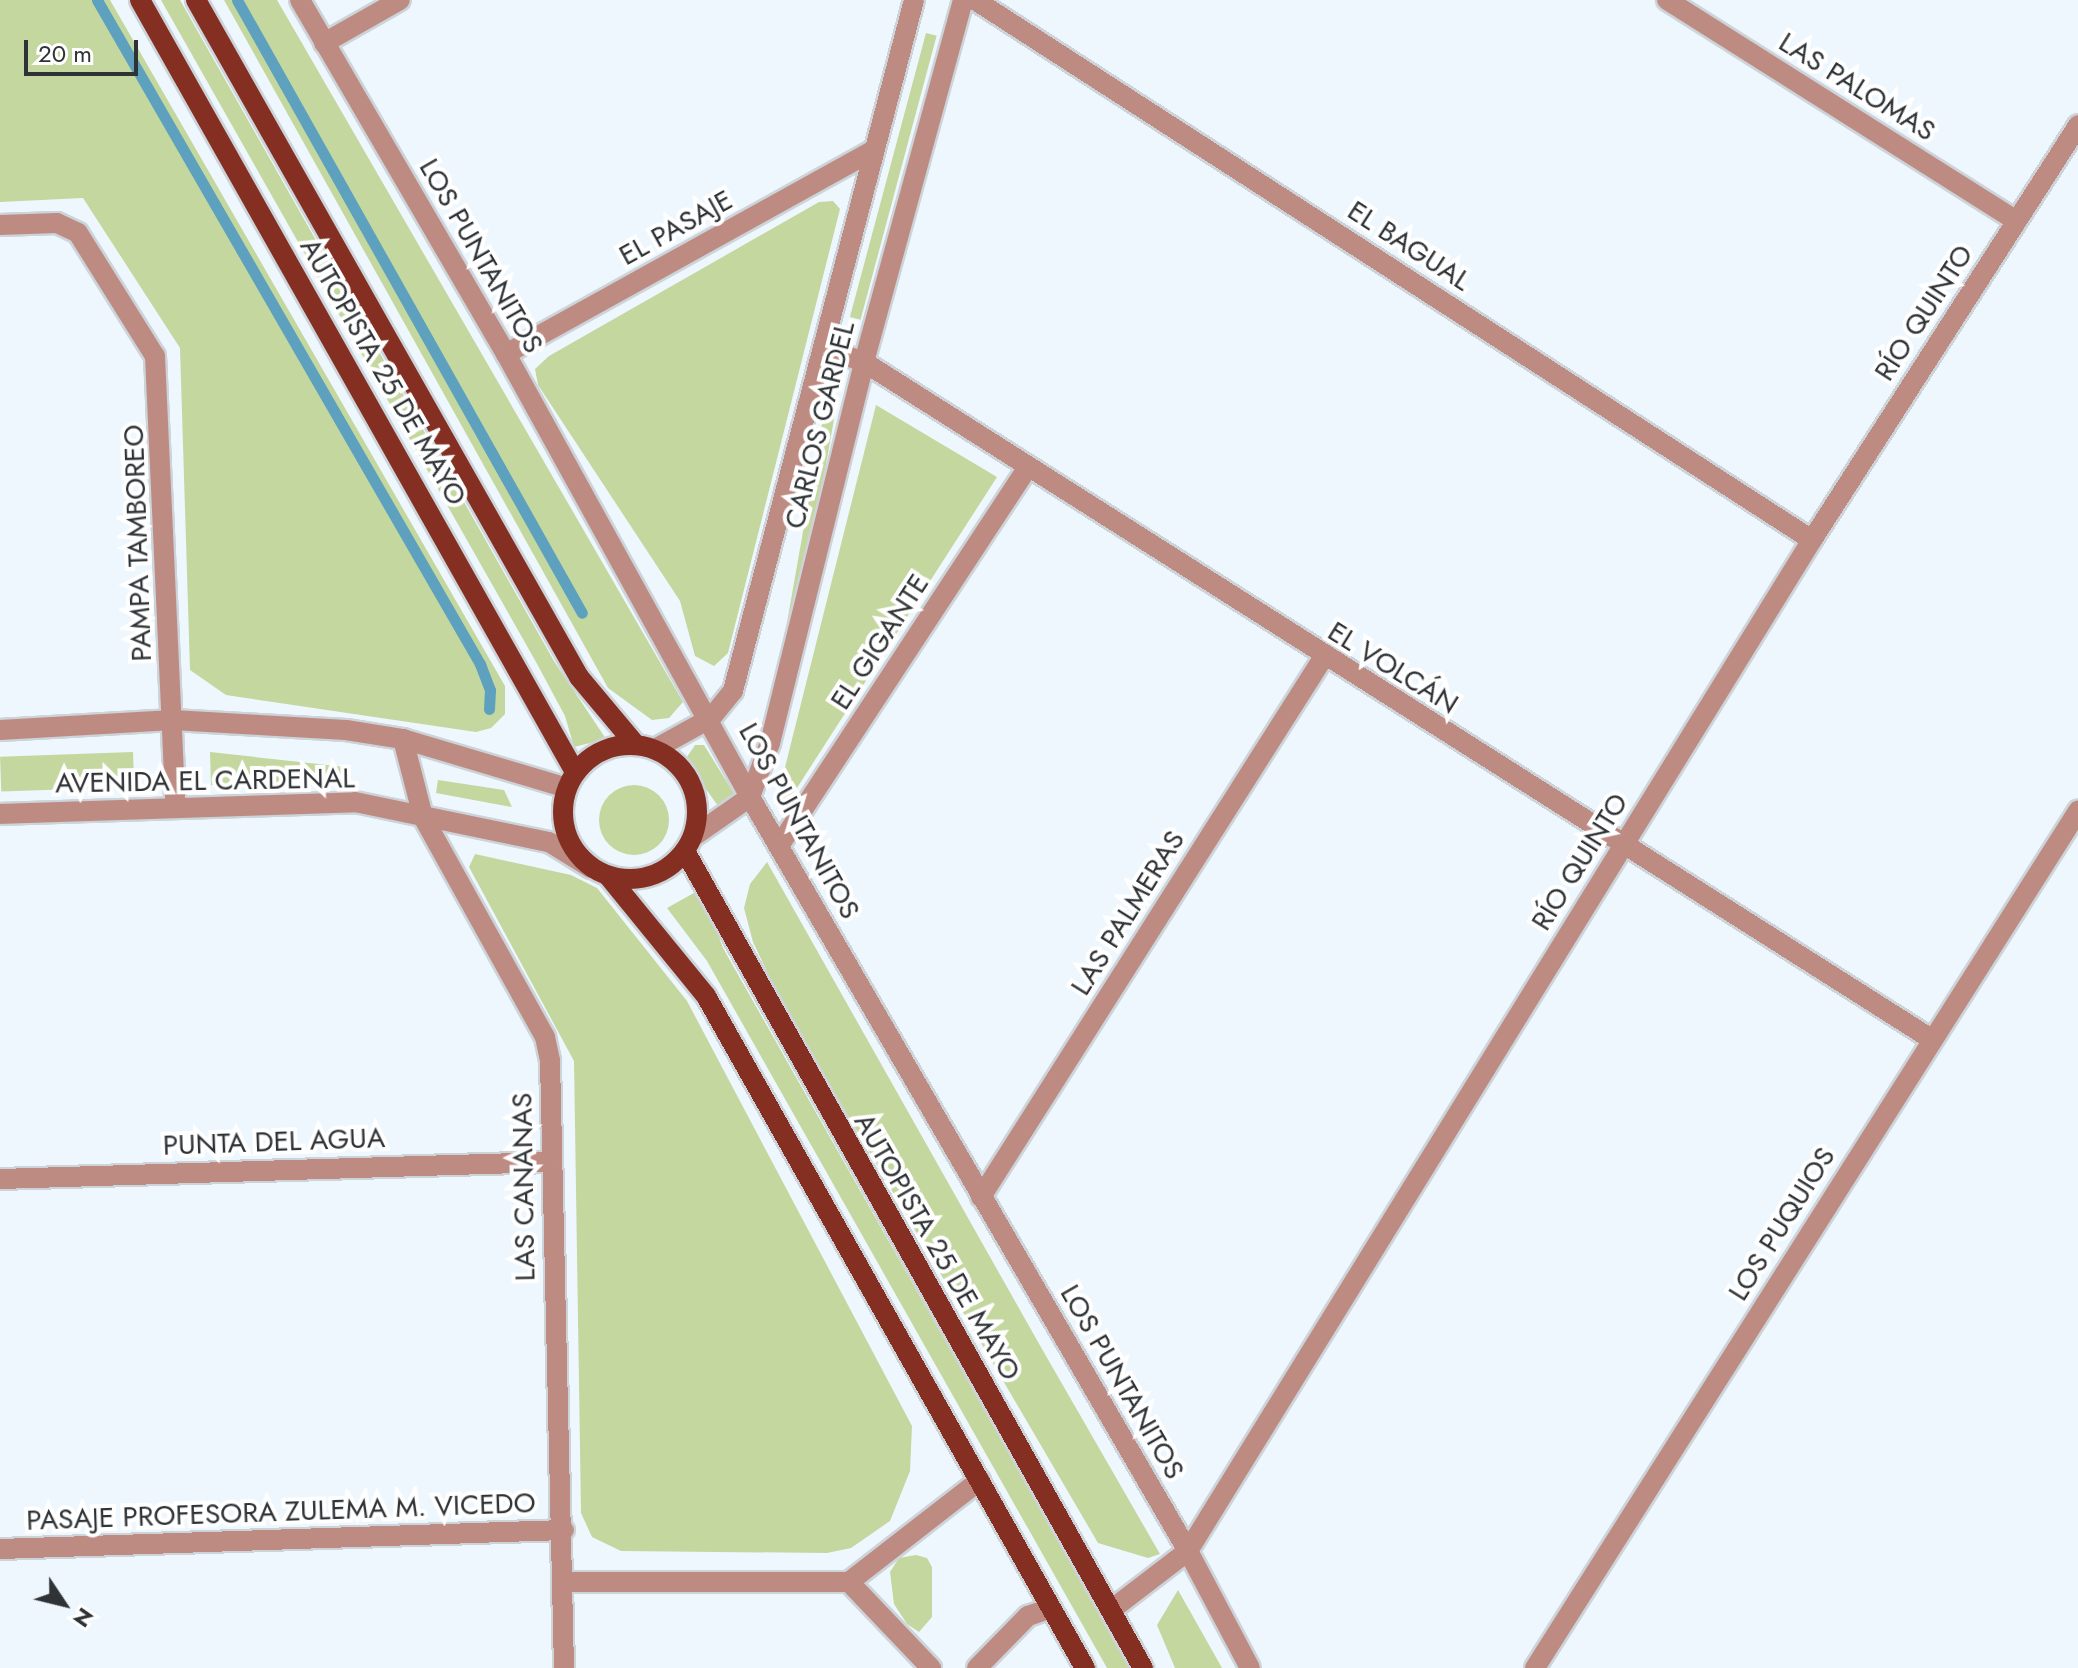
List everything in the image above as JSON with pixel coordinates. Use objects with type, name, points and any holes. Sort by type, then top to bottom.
[{"type":"main road","name":"AUTOPISTA 25 DE MAYO","points":[[140,0],[571,780]]},
{"type":"main road","name":"AUTOPISTA 25 DE MAYO","points":[[196,0],[579,677],[645,746]]},
{"type":"main road","points":[[600,872],[626,880],[660,873],[690,844],[697,800],[683,769],[645,746],[613,746],[571,780],[563,817],[571,846],[600,872],[706,996],[1085,1668]]},
{"type":"main road","name":"AUTOPISTA 25 DE MAYO","points":[[690,844],[1143,1668]]},
{"type":"street","name":"LOS PUNTANITOS","points":[[300,0],[506,354],[711,718],[750,797],[1188,1551],[1250,1668]]},
{"type":"street","points":[[324,43],[400,0]]},
{"type":"street","name":"CARLOS GARDEL","points":[[645,746],[711,718],[733,691],[914,0]]},
{"type":"street","name":"CARLOS GARDEL","points":[[750,797],[770,743],[864,362],[963,0]]},
{"type":"street","name":"EL BAGUAL","points":[[975,0],[1812,540]]},
{"type":"street","name":"LAS PALOMAS","points":[[1667,0],[2016,221]]},
{"type":"street","name":"RÍO QUINTO","points":[[1111,1610],[1188,1551],[1812,540],[2078,125]]},
{"type":"street","name":"EL PASAJE","points":[[506,354],[874,150]]},
{"type":"street","name":"PAMPA TAMBOREO","points":[[0,225],[57,223],[78,233],[155,356],[160,380],[175,805]]},
{"type":"street","name":"EL VOLCÁN","points":[[824,348],[864,362],[1323,658],[1931,1039]]},
{"type":"street","name":"EL GIGANTE","points":[[779,846],[1027,468]]},
{"type":"street","name":"LAS PALMERAS","points":[[981,1197],[1323,658]]},
{"type":"street","name":"AVENIDA EL CARDENAL","points":[[0,730],[173,720],[346,730],[403,739],[571,780]]},
{"type":"street","name":"LAS CANANAS","points":[[403,739],[423,817],[545,1037],[566,1582],[564,1668]]},
{"type":"street","points":[[690,844],[750,797]]},
{"type":"street","name":"AVENIDA EL CARDENAL","points":[[0,814],[175,805],[355,802],[549,842],[600,872]]},
{"type":"street","name":"LOS PUQUIOS","points":[[1535,1668],[2078,811]]},
{"type":"street","name":"PUNTA DEL AGUA","points":[[0,1179],[550,1162]]},
{"type":"street","points":[[566,1582],[849,1582],[980,1480]]},
{"type":"street","name":"PASAJE PROFESORA ZULEMA M. VICEDO","points":[[0,1549],[564,1530]]},
{"type":"street","points":[[849,1582],[931,1668]]},
{"type":"street","points":[[977,1668],[1028,1616],[1051,1608]]},
{"type":"green space","points":[[0,0],[110,0],[505,686],[505,714],[491,728],[476,732],[226,695],[190,670],[180,348],[83,198],[0,202]]},
{"type":"green space","points":[[161,0],[180,0],[554,661],[606,739],[574,747],[565,716],[536,662]]},
{"type":"green space","points":[[224,0],[277,0],[683,702],[669,718],[652,720],[608,688]]},
{"type":"green space","points":[[926,33],[937,36],[861,320],[850,317]]},
{"type":"green space","points":[[833,201],[840,209],[728,653],[714,666],[695,656],[680,601],[538,385],[535,369],[549,356],[819,202]]},
{"type":"green space","points":[[876,405],[997,477],[786,805],[777,799]]},
{"type":"green space","points":[[825,407],[836,409],[785,697],[774,696]]},
{"type":"green space","points":[[695,745],[704,745],[735,795],[721,810],[685,760]]},
{"type":"green space","points":[[133,752],[134,787],[1,792],[0,757]]},
{"type":"green space","points":[[210,752],[345,767],[344,783],[211,785]]},
{"type":"green space","points":[[438,780],[504,790],[512,807],[436,793]]},
{"type":"green space","points":[[634,785],[659,795],[669,820],[659,845],[634,855],[609,845],[599,820],[609,795]]},
{"type":"green space","points":[[475,854],[571,875],[597,888],[687,1001],[912,1426],[910,1471],[890,1521],[851,1548],[827,1553],[621,1551],[592,1537],[581,1513],[574,1061],[469,867]]},
{"type":"green space","points":[[767,862],[1160,1554],[1148,1558],[1098,1543],[781,1001],[753,942],[744,908],[750,884]]},
{"type":"green space","points":[[701,889],[723,948],[1130,1668],[1107,1668],[707,961],[667,908]]},
{"type":"green space","points":[[916,1555],[927,1558],[932,1567],[932,1617],[919,1632],[907,1624],[894,1604],[890,1572],[899,1558]]},
{"type":"green space","points":[[1178,1590],[1222,1668],[1175,1668],[1157,1625]]},
{"type":"waterway","points":[[97,0],[480,664],[490,690],[489,709]]},
{"type":"waterway","points":[[237,0],[582,613]]}]
